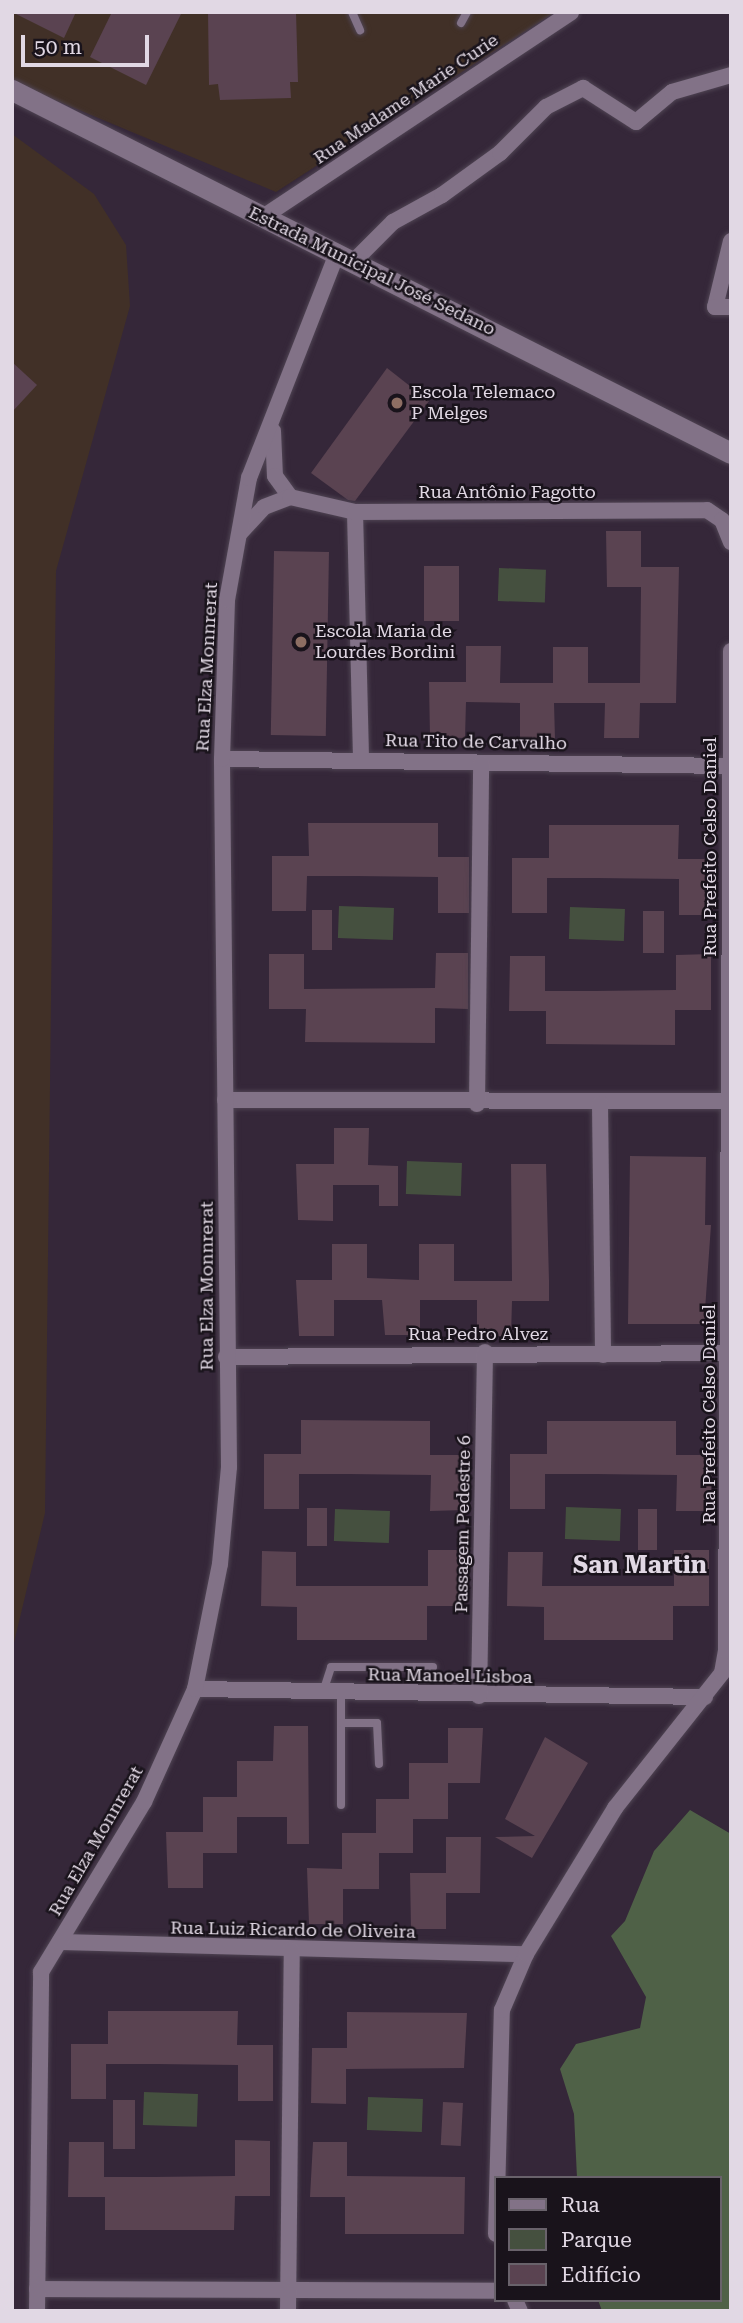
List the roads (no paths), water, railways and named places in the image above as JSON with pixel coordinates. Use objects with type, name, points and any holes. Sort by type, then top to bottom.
[{"type":"street","name":"Rua Madame Marie Curie","points":[[264,218],[571,12]]},
{"type":"street","points":[[345,257],[393,222],[443,195],[500,153],[546,107],[583,88],[636,122],[672,92],[731,75]]},
{"type":"street","name":"Estrada Municipal José Sedano","points":[[12,90],[731,453]]},
{"type":"street","points":[[731,241],[715,307],[731,307]]},
{"type":"street","name":"Rua Elza Monnrerat","points":[[37,2311],[38,1986],[60,1942],[145,1802],[195,1689],[220,1564],[229,1467],[222,759],[235,541],[250,478],[345,257]]},
{"type":"street","points":[[235,541],[253,515],[290,497],[275,476],[273,423]]},
{"type":"street","name":"Rua Antônio Fagotto","points":[[290,497],[355,512],[707,510],[722,520],[731,542]]},
{"type":"street","points":[[355,512],[360,758]]},
{"type":"street","name":"Rua Prefeito Celso Daniel","points":[[498,2176],[502,2010],[526,1954],[640,1773],[722,1673],[726,1651],[731,651]]},
{"type":"street","name":"Rua Tito de Carvalho","points":[[222,759],[360,758],[481,763],[729,765]]},
{"type":"street","points":[[477,1104],[481,763]]},
{"type":"street","points":[[225,1100],[477,1104],[729,1101]]},
{"type":"street","points":[[600,1104],[603,1355]]},
{"type":"street","name":"Rua Pedro Alvez","points":[[226,1357],[485,1352],[603,1355],[729,1353]]},
{"type":"street","name":"Passagem Pedestre 6","points":[[479,1696],[485,1352]]},
{"type":"street","name":"Rua Manoel Lisboa","points":[[195,1689],[479,1696],[705,1697]]},
{"type":"street","name":"Rua Luiz Ricardo de Oliveira","points":[[60,1942],[526,1954]]},
{"type":"street","points":[[288,2311],[292,1950]]},
{"type":"street","points":[[37,2289],[494,2291]]},
{"type":"lane","points":[[352,12],[360,30]]},
{"type":"lane","points":[[461,23],[467,12]]},
{"type":"lane","points":[[323,1692],[331,1667],[433,1667]]},
{"type":"lane","points":[[341,1693],[341,1805]]},
{"type":"lane","points":[[341,1723],[377,1723],[379,1764]]},
{"type":"place","name":"Escola Telemaco P Melges","points":[[397,403]]},
{"type":"place","name":"Escola Maria de Lourdes Bordini","points":[[301,642]]},
{"type":"district","name":"San Martin","points":[[640,1566]]}]
